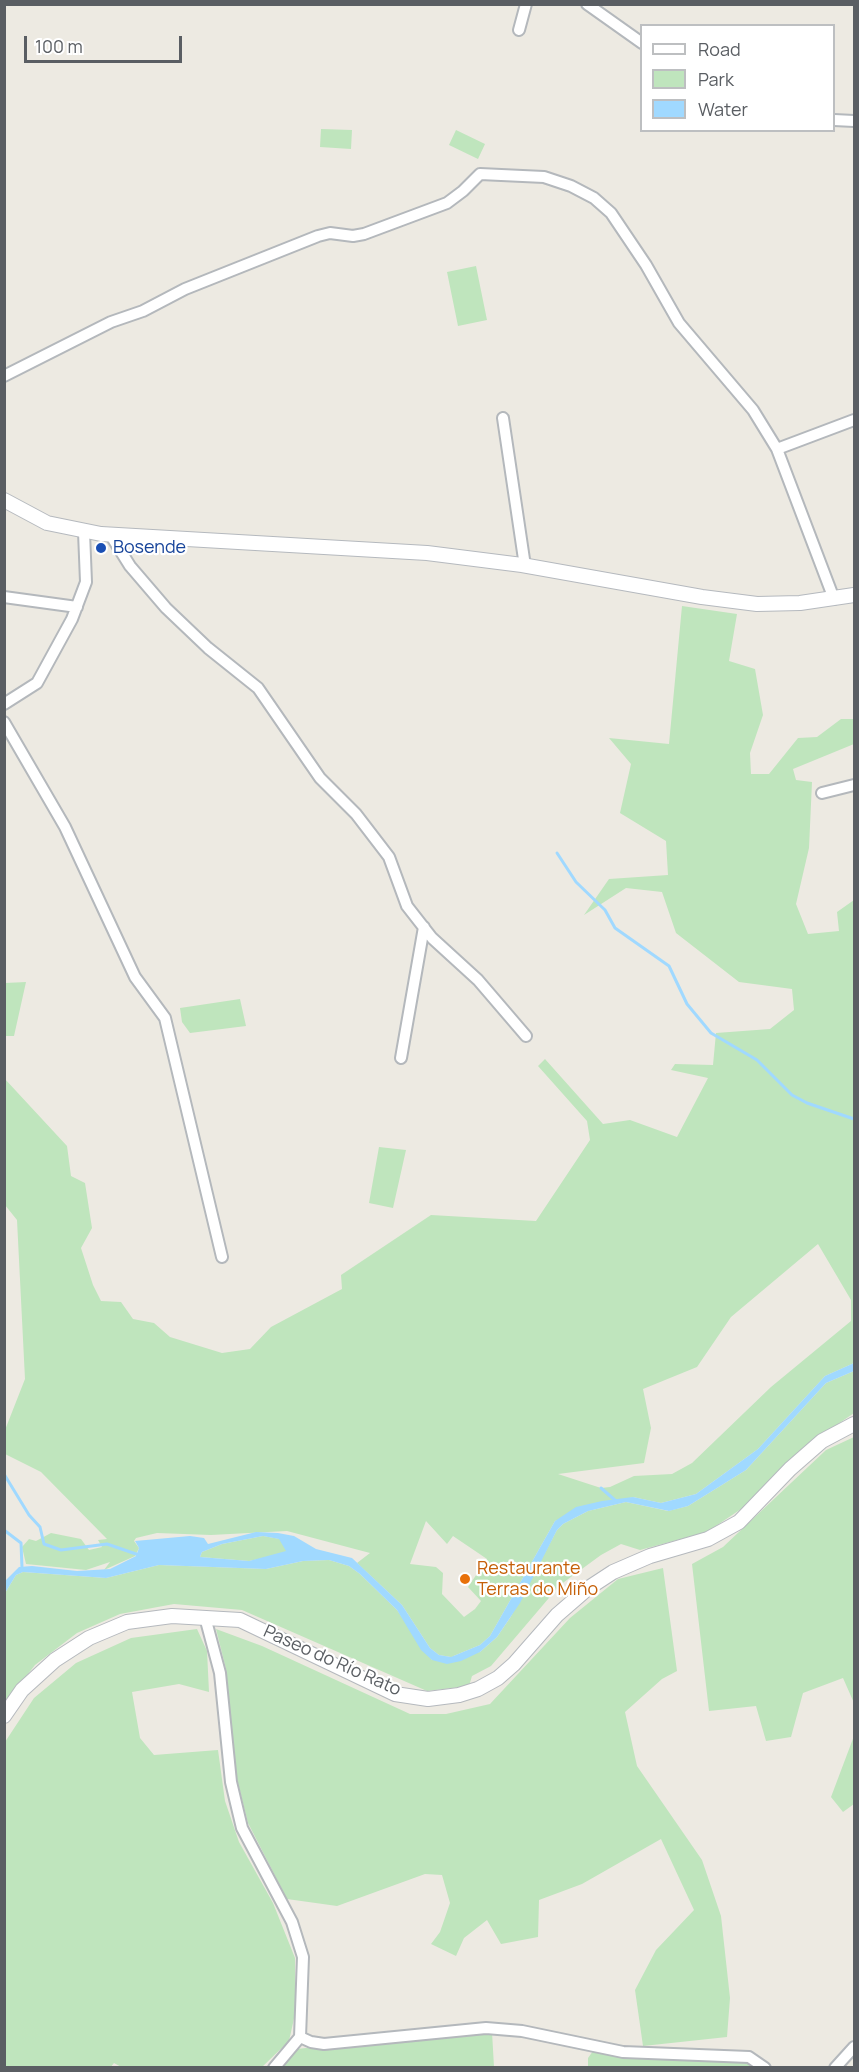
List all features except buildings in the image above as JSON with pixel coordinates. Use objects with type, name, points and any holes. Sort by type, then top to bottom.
[{"type":"street","points":[[519,30],[526,4]]},
{"type":"street","points":[[587,4],[640,42]]},
{"type":"street","points":[[835,120],[855,121]]},
{"type":"street","points":[[4,376],[111,322],[143,311],[185,290],[318,236],[330,233],[353,236],[364,234],[447,203],[480,174],[544,177],[571,186],[594,198],[610,213],[646,265],[679,323],[753,410],[777,449],[834,599]]},
{"type":"street","points":[[503,418],[525,566]]},
{"type":"street","points":[[777,449],[855,420]]},
{"type":"street","points":[[4,500],[47,524],[84,532],[428,554],[525,566],[702,597],[757,604],[834,599],[855,595]]},
{"type":"street","points":[[4,704],[37,683],[77,607],[86,582],[84,532]]},
{"type":"street","points":[[110,534],[130,566],[166,608],[208,648],[258,688],[320,778],[356,814],[389,857],[407,906],[424,927],[478,980],[526,1036]]},
{"type":"street","points":[[4,597],[77,607]]},
{"type":"street","points":[[4,722],[61,819],[135,977],[165,1018],[222,1257]]},
{"type":"street","points":[[822,793],[855,785]]},
{"type":"street","points":[[401,1058],[424,927]]},
{"type":"street","name":"Paseo do Río Rato","points":[[4,1716],[22,1690],[55,1660],[89,1638],[127,1622],[172,1616],[240,1620],[395,1694],[428,1699],[459,1695],[498,1678],[514,1664],[557,1615],[612,1572],[650,1556],[708,1539],[739,1522],[790,1469],[822,1441],[855,1424]]},
{"type":"street","points":[[205,1617],[220,1672],[231,1782],[242,1828],[292,1922],[303,1957],[300,2037],[274,2067]]},
{"type":"street","points":[[300,2037],[311,2042],[324,2043],[486,2028],[522,2031],[623,2052],[749,2057],[765,2067]]},
{"type":"street","points":[[835,2067],[855,2047]]},
{"type":"green space","points":[[321,129],[352,130],[351,149],[320,147]]},
{"type":"green space","points":[[456,130],[485,144],[478,159],[449,145]]},
{"type":"green space","points":[[476,266],[487,320],[458,326],[447,272]]},
{"type":"green space","points":[[682,606],[737,614],[729,661],[755,669],[763,715],[750,753],[751,774],[769,774],[798,738],[817,737],[841,719],[854,719],[854,744],[793,769],[796,780],[812,782],[809,848],[796,904],[808,934],[839,931],[837,912],[854,900],[854,1363],[825,1376],[758,1449],[696,1494],[661,1503],[633,1497],[555,1521],[490,1636],[480,1645],[451,1657],[439,1655],[430,1648],[402,1605],[357,1563],[370,1553],[287,1531],[211,1535],[157,1533],[136,1538],[134,1541],[139,1548],[135,1556],[104,1570],[110,1562],[86,1570],[26,1564],[22,1547],[29,1539],[36,1541],[51,1533],[81,1539],[89,1550],[102,1547],[98,1540],[107,1539],[41,1472],[5,1454],[5,1430],[25,1379],[17,1220],[5,1205],[4,1078],[67,1146],[71,1176],[85,1183],[92,1228],[81,1248],[93,1285],[101,1301],[121,1302],[133,1319],[154,1323],[170,1337],[222,1353],[250,1349],[271,1327],[342,1289],[341,1275],[431,1215],[536,1221],[590,1140],[587,1121],[538,1066],[545,1059],[603,1124],[630,1120],[677,1137],[708,1078],[671,1070],[675,1064],[713,1065],[716,1033],[770,1029],[794,1010],[792,989],[739,982],[676,933],[662,892],[626,888],[584,915],[609,879],[668,875],[666,841],[620,813],[631,764],[609,738],[669,744]],"holes":[[[818,1244],[851,1300],[851,1321],[771,1387],[692,1463],[672,1474],[634,1476],[610,1487],[601,1488],[558,1474],[644,1463],[651,1428],[643,1389],[697,1367],[731,1317]],[[426,1521],[447,1544],[453,1536],[487,1559],[468,1587],[481,1601],[464,1617],[442,1594],[443,1573],[436,1567],[410,1564]]]},
{"type":"green space","points":[[26,982],[14,1036],[5,1036],[5,983]]},
{"type":"green space","points":[[240,999],[246,1026],[190,1033],[182,1022],[180,1008]]},
{"type":"green space","points":[[379,1147],[406,1150],[393,1208],[369,1203]]},
{"type":"green space","points":[[854,1371],[854,1413],[799,1451],[744,1507],[707,1532],[640,1550],[621,1544],[601,1555],[560,1585],[491,1666],[472,1676],[469,1686],[427,1691],[242,1610],[174,1604],[120,1614],[77,1633],[35,1665],[5,1703],[5,1593],[16,1575],[23,1572],[106,1578],[159,1565],[266,1569],[303,1561],[329,1560],[349,1566],[360,1574],[397,1610],[432,1660],[480,1652],[497,1637],[510,1618],[557,1530],[563,1524],[588,1511],[626,1502],[668,1511],[688,1506],[746,1470],[826,1383]]},
{"type":"green space","points":[[854,1437],[854,1703],[843,1678],[803,1693],[791,1737],[766,1741],[756,1706],[709,1711],[692,1564],[723,1547],[826,1450]]},
{"type":"green space","points":[[263,1536],[292,1541],[302,1550],[249,1561],[200,1557],[202,1552],[222,1544]]},
{"type":"green space","points":[[663,1568],[677,1671],[662,1679],[625,1712],[637,1766],[702,1860],[721,1916],[730,1998],[727,2037],[643,2046],[635,1990],[656,1950],[694,1910],[661,1839],[582,1884],[539,1900],[538,1937],[501,1944],[487,1920],[464,1938],[456,1956],[431,1944],[440,1932],[450,1903],[442,1875],[425,1874],[337,1906],[287,1899],[248,1823],[236,1775],[226,1669],[216,1629],[262,1646],[410,1714],[446,1714],[490,1704],[570,1618],[618,1579]]},
{"type":"green space","points":[[197,1629],[207,1651],[209,1692],[179,1684],[132,1692],[140,1738],[154,1755],[218,1750],[225,1801],[239,1842],[273,1903],[295,1958],[295,2014],[289,2041],[262,2067],[123,2068],[114,2063],[110,2068],[5,2067],[5,1742],[34,1698],[76,1663],[131,1638]]},
{"type":"green space","points":[[854,1736],[854,1804],[843,1812],[831,1797]]},
{"type":"green space","points":[[492,2032],[494,2067],[281,2068],[297,2049],[413,2036]]},
{"type":"green space","points":[[593,2051],[638,2057],[741,2059],[756,2067],[588,2067],[588,2058]]},
{"type":"water","points":[[854,1363],[854,1371],[826,1383],[746,1470],[688,1506],[669,1511],[626,1502],[588,1511],[563,1524],[557,1530],[520,1603],[497,1637],[480,1652],[461,1661],[447,1664],[432,1660],[421,1650],[397,1610],[360,1574],[349,1566],[329,1560],[303,1561],[266,1569],[159,1565],[106,1578],[23,1572],[16,1575],[5,1593],[5,1581],[19,1567],[32,1566],[77,1571],[110,1569],[136,1556],[139,1548],[135,1541],[190,1536],[204,1538],[208,1544],[256,1532],[278,1533],[294,1536],[316,1549],[352,1558],[402,1605],[430,1648],[439,1655],[451,1657],[480,1645],[490,1636],[555,1521],[576,1507],[602,1501],[633,1497],[661,1503],[696,1494],[758,1449],[825,1376]],"holes":[[[263,1536],[279,1539],[286,1551],[249,1561],[200,1557],[202,1552],[222,1544]]]},
{"type":"waterway","points":[[557,853],[576,882],[605,910],[615,928],[669,966],[687,1004],[711,1033],[757,1060],[792,1095],[807,1103],[854,1119]]},
{"type":"waterway","points":[[4,1474],[29,1515],[40,1527],[44,1544],[61,1550],[107,1544],[139,1555]]},
{"type":"waterway","points":[[601,1488],[616,1501]]},
{"type":"waterway","points":[[4,1530],[21,1543],[22,1568]]},
{"type":"place","name":"Bosende","points":[[101,548]]},
{"type":"place","name":"Restaurante Terras do Miño","points":[[465,1579]]}]
